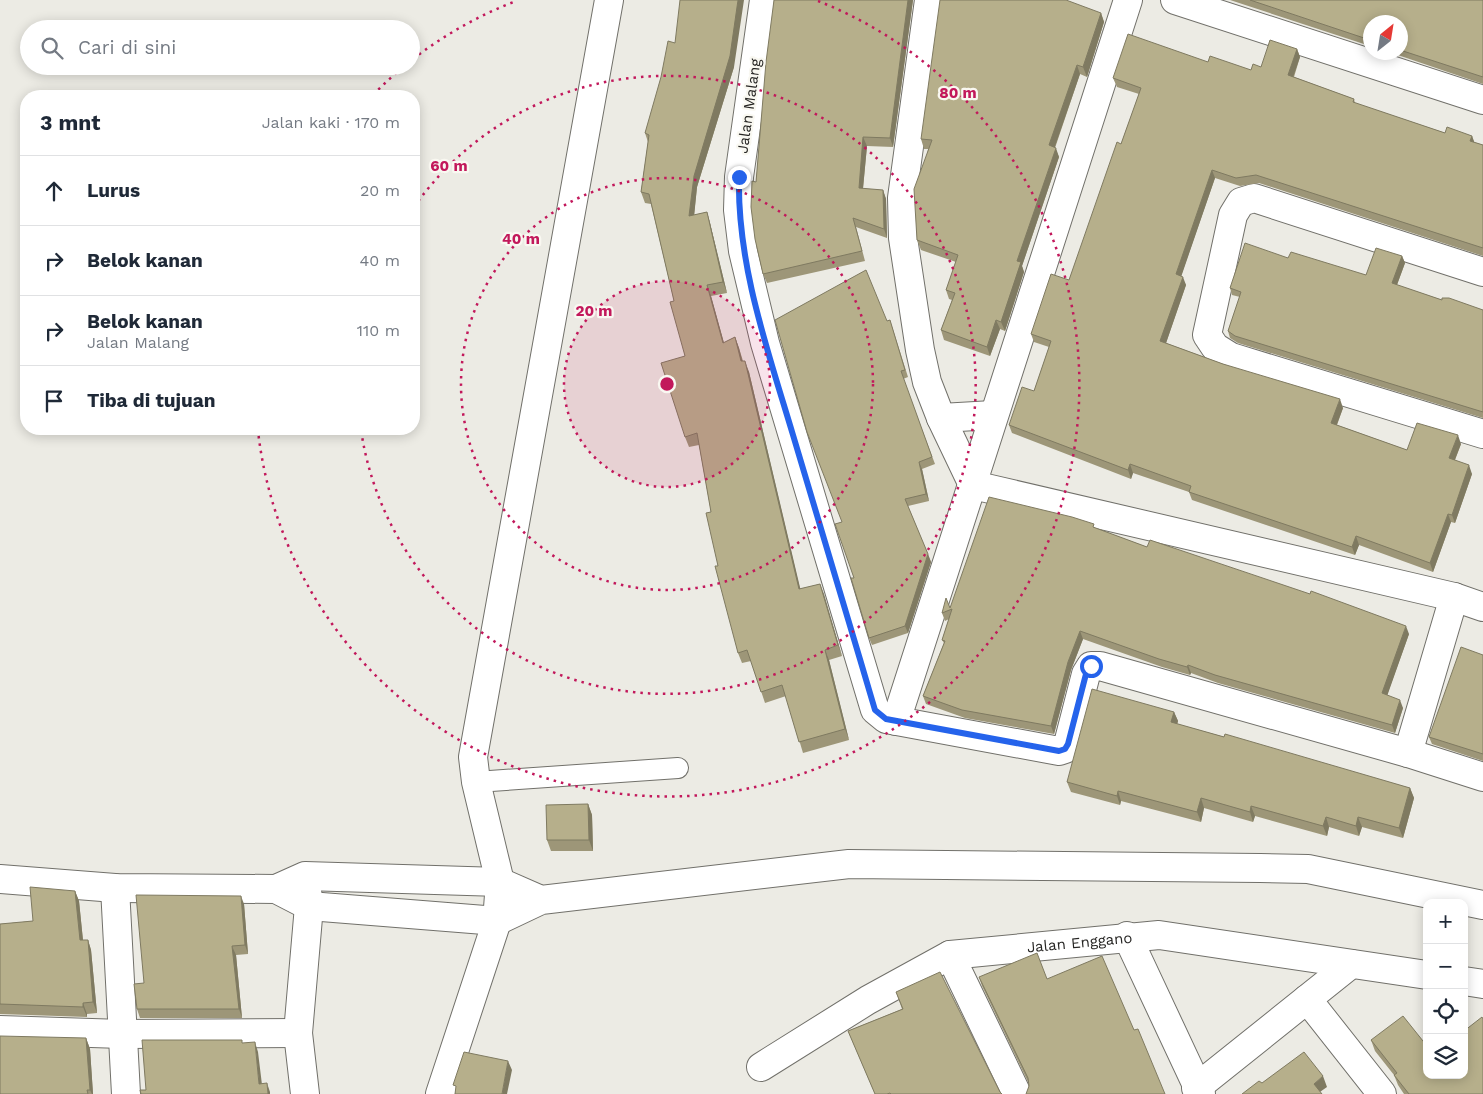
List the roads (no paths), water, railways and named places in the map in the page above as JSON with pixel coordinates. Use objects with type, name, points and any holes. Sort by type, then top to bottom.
[{"type":"street","points":[[440,1094],[497,921],[500,882],[476,782],[474,757],[477,732],[609,0]]},
{"type":"street","name":"Jalan Malang","points":[[764,0],[739,177],[738,210],[743,251],[765,343],[875,710],[886,719],[1059,751],[1065,749],[1068,744],[1086,674],[1091,666],[1100,666],[1408,753]]},
{"type":"street","points":[[929,0],[902,198],[903,238],[920,350],[927,382],[941,418],[973,485]]},
{"type":"street","points":[[896,721],[1128,0]]},
{"type":"street","points":[[1175,0],[1483,100]]},
{"type":"street","points":[[1483,272],[1254,198],[1241,202],[1234,215],[1207,335],[1215,347],[1231,356],[1483,434]]},
{"type":"street","points":[[941,418],[993,415]]},
{"type":"street","points":[[973,485],[1454,597],[1483,607]]},
{"type":"street","points":[[1454,597],[1408,753],[1483,778]]},
{"type":"street","points":[[0,879],[115,888],[276,890],[309,906],[497,921],[541,900],[850,864],[1308,869],[1483,905]]},
{"type":"street","points":[[305,876],[309,906],[298,1032],[305,1094]]},
{"type":"street","points":[[276,890],[305,876],[500,882],[541,900]]},
{"type":"street","points":[[115,888],[126,1094]]},
{"type":"street","name":"Jalan Enggano","points":[[761,1067],[898,982],[950,955],[1127,936],[1159,935],[1423,974]]},
{"type":"street","points":[[1127,936],[1198,1091],[1352,964]]},
{"type":"street","points":[[950,955],[1016,1094]]},
{"type":"street","points":[[1468,982],[1483,984]]},
{"type":"street","points":[[1308,999],[1382,1094]]},
{"type":"street","points":[[0,1030],[122,1034],[298,1032]]},
{"type":"lane","points":[[476,782],[678,768]]}]
